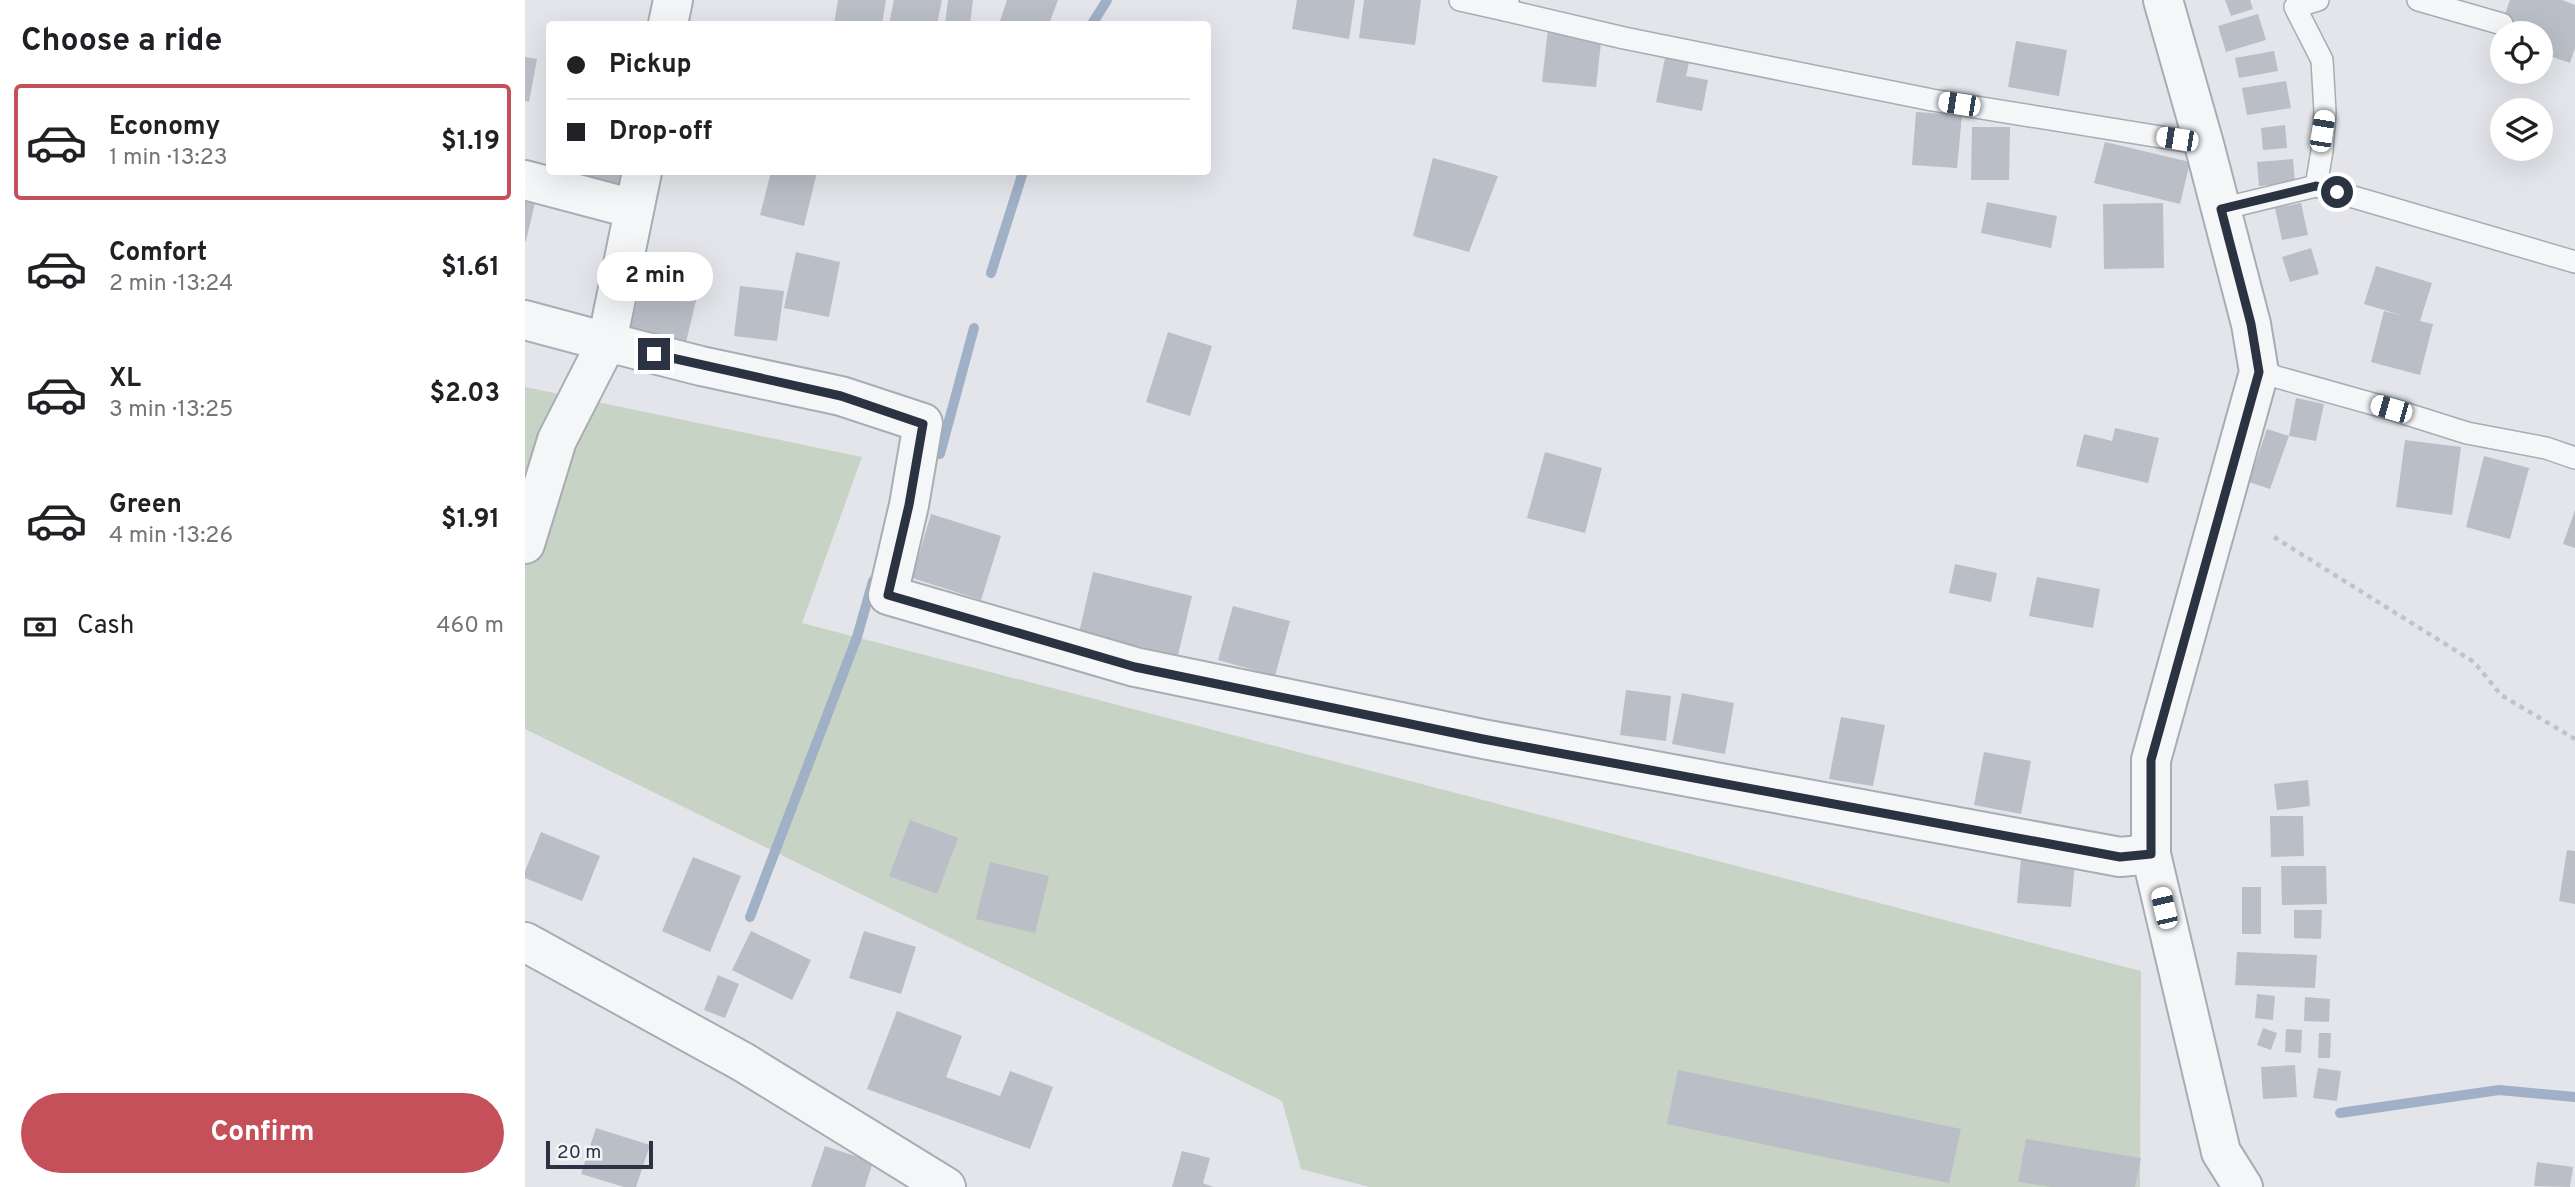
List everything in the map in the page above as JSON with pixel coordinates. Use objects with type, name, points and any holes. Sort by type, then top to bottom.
[{"type":"street","points":[[669,21],[673,0]]},
{"type":"street","points":[[2163,0],[2251,324],[2259,372],[2151,760],[2151,854],[2221,1152],[2243,1187]]},
{"type":"street","points":[[525,544],[557,440],[607,342],[641,175]]},
{"type":"street","points":[[525,180],[633,209]]},
{"type":"street","points":[[525,320],[701,366],[841,396],[923,424],[909,505],[888,595],[1135,667],[1457,733],[2120,857],[2151,854]]},
{"type":"street","points":[[525,942],[743,1062],[947,1187]]},
{"type":"lane","points":[[1460,0],[1506,5],[1624,38],[1932,100],[2204,144]]},
{"type":"lane","points":[[2316,186],[2325,112],[2322,60],[2295,7],[2318,0]]},
{"type":"lane","points":[[2418,0],[2491,21]]},
{"type":"lane","points":[[2221,209],[2316,186],[2575,262]]},
{"type":"lane","points":[[2259,372],[2379,405],[2467,433],[2546,448],[2575,458]]},
{"type":"path","points":[[2274,537],[2474,662],[2501,695],[2575,739]]},
{"type":"green space","points":[[525,387],[862,457],[802,623],[2141,971],[2140,1187],[1369,1187],[1301,1169],[1282,1101],[525,729]]},
{"type":"building","points":[[838,0],[886,0],[882,21],[834,21]]},
{"type":"building","points":[[894,0],[942,0],[938,21],[890,21]]},
{"type":"building","points":[[948,0],[973,0],[970,21],[945,21]]},
{"type":"building","points":[[1007,0],[1058,0],[1050,21],[1000,21]]},
{"type":"building","points":[[1297,0],[1355,0],[1349,39],[1292,29]]},
{"type":"building","points":[[1364,0],[1421,0],[1415,45],[1359,38]]},
{"type":"building","points":[[2225,0],[2250,0],[2253,9],[2231,16]]},
{"type":"building","points":[[2510,0],[2562,0],[2575,5],[2575,48],[2570,63],[2553,57],[2553,21],[2503,21]]},
{"type":"building","points":[[2258,14],[2266,40],[2226,52],[2218,26]]},
{"type":"building","points":[[1548,28],[1602,34],[1596,87],[1542,82]]},
{"type":"building","points":[[2016,41],[2067,50],[2059,96],[2008,87]]},
{"type":"building","points":[[2274,51],[2278,71],[2239,78],[2235,58]]},
{"type":"building","points":[[1666,53],[1690,58],[1686,76],[1708,80],[1702,111],[1656,102]]},
{"type":"building","points":[[525,57],[537,59],[529,102],[525,101]]},
{"type":"building","points":[[2286,81],[2291,108],[2247,115],[2242,88]]},
{"type":"building","points":[[1916,112],[1962,115],[1957,168],[1912,165]]},
{"type":"building","points":[[2285,125],[2287,148],[2263,150],[2261,128]]},
{"type":"building","points":[[1972,127],[2010,127],[2009,180],[1971,180]]},
{"type":"building","points":[[2105,142],[2190,162],[2180,204],[2094,183]]},
{"type":"building","points":[[1433,158],[1498,176],[1469,252],[1413,236]]},
{"type":"building","points":[[2293,159],[2295,183],[2259,186],[2257,162]]},
{"type":"building","points":[[583,175],[626,175],[623,185]]},
{"type":"building","points":[[770,175],[816,175],[804,226],[760,215]]},
{"type":"building","points":[[525,192],[537,194],[526,241],[525,241]]},
{"type":"building","points":[[1987,202],[2057,216],[2051,248],[1981,233]]},
{"type":"building","points":[[2163,203],[2164,268],[2104,269],[2103,204]]},
{"type":"building","points":[[2301,203],[2308,235],[2282,240],[2275,208]]},
{"type":"building","points":[[2311,248],[2319,274],[2290,282],[2282,257]]},
{"type":"building","points":[[796,252],[840,262],[829,317],[784,308]]},
{"type":"building","points":[[2376,266],[2432,283],[2420,321],[2433,324],[2420,375],[2371,362],[2384,311],[2404,316],[2364,304]]},
{"type":"building","points":[[646,267],[701,280],[686,342],[630,329]]},
{"type":"building","points":[[740,286],[784,291],[777,341],[734,336]]},
{"type":"building","points":[[1168,332],[1212,346],[1190,416],[1146,402]]},
{"type":"building","points":[[2296,398],[2324,404],[2316,441],[2289,436]]},
{"type":"building","points":[[2115,428],[2159,438],[2148,483],[2076,466],[2084,434],[2112,441]]},
{"type":"building","points":[[2267,429],[2289,436],[2270,489],[2249,482]]},
{"type":"building","points":[[2405,440],[2461,447],[2452,515],[2396,507]]},
{"type":"building","points":[[1545,452],[1602,468],[1585,533],[1527,518]]},
{"type":"building","points":[[2484,456],[2529,468],[2510,539],[2466,527]]},
{"type":"building","points":[[2575,510],[2575,548],[2563,544]]},
{"type":"building","points":[[931,514],[1001,536],[981,600],[912,578]]},
{"type":"building","points":[[1955,564],[1997,573],[1991,602],[1949,593]]},
{"type":"building","points":[[1093,572],[1192,596],[1178,655],[1079,633]]},
{"type":"building","points":[[2037,577],[2100,589],[2093,628],[2029,616]]},
{"type":"building","points":[[1233,606],[1290,621],[1275,676],[1218,660]]},
{"type":"building","points":[[1626,690],[1671,696],[1666,741],[1620,735]]},
{"type":"building","points":[[1682,693],[1734,703],[1725,754],[1672,744]]},
{"type":"building","points":[[1841,717],[1885,725],[1873,786],[1829,779]]},
{"type":"building","points":[[1984,752],[2031,761],[2021,814],[1974,805]]},
{"type":"building","points":[[2308,780],[2310,806],[2277,810],[2274,784]]},
{"type":"building","points":[[2270,816],[2303,816],[2304,856],[2271,857]]},
{"type":"building","points":[[910,820],[958,838],[937,894],[889,876]]},
{"type":"building","points":[[541,832],[600,856],[582,901],[525,878],[525,871]]},
{"type":"building","points":[[2022,848],[2076,853],[2071,907],[2017,903]]},
{"type":"building","points":[[2567,850],[2575,851],[2575,904],[2559,901]]},
{"type":"building","points":[[693,857],[741,876],[710,952],[662,931]]},
{"type":"building","points":[[990,862],[1049,876],[1035,933],[976,919]]},
{"type":"building","points":[[2281,866],[2326,866],[2327,904],[2282,905]]},
{"type":"building","points":[[2242,887],[2261,887],[2261,934],[2242,934]]},
{"type":"building","points":[[2294,910],[2322,910],[2321,939],[2294,938]]},
{"type":"building","points":[[751,931],[811,960],[792,1000],[732,970]]},
{"type":"building","points":[[864,931],[916,947],[901,994],[849,978]]},
{"type":"building","points":[[2237,952],[2317,955],[2315,988],[2235,985]]},
{"type":"building","points":[[718,975],[739,984],[725,1018],[704,1010]]},
{"type":"building","points":[[2257,994],[2275,996],[2273,1020],[2255,1018]]},
{"type":"building","points":[[2305,997],[2330,999],[2329,1022],[2304,1021]]},
{"type":"building","points":[[897,1011],[962,1036],[946,1077],[1000,1096],[1010,1071],[1053,1087],[1030,1149],[867,1089]]},
{"type":"building","points":[[2263,1028],[2277,1033],[2271,1050],[2257,1045]]},
{"type":"building","points":[[2286,1029],[2302,1030],[2301,1053],[2285,1052]]},
{"type":"building","points":[[2319,1033],[2331,1033],[2330,1058],[2318,1058]]},
{"type":"building","points":[[2295,1065],[2297,1097],[2263,1099],[2261,1067]]},
{"type":"building","points":[[2318,1068],[2341,1071],[2337,1101],[2313,1098]]},
{"type":"building","points":[[1678,1070],[1961,1129],[1949,1183],[1667,1124]]},
{"type":"building","points":[[596,1128],[650,1145],[636,1187],[624,1187],[581,1174]]},
{"type":"building","points":[[2026,1139],[2141,1158],[2135,1187],[2052,1187],[2018,1182]]},
{"type":"building","points":[[825,1146],[873,1162],[865,1187],[811,1187]]},
{"type":"building","points":[[1182,1151],[1210,1158],[1203,1183],[1213,1187],[1172,1187]]},
{"type":"building","points":[[2537,1162],[2573,1167],[2570,1187],[2534,1186]]},
{"type":"waterway","points":[[1094,21],[1107,0]]},
{"type":"waterway","points":[[991,273],[1022,175]]},
{"type":"waterway","points":[[940,454],[974,328]]},
{"type":"waterway","points":[[750,917],[857,637],[873,581]]},
{"type":"waterway","points":[[2340,1113],[2499,1090],[2575,1097]]},
{"type":"route","points":[[654,354],[841,396],[923,424],[909,505],[888,595],[1135,667],[1457,733],[2120,857],[2151,854],[2151,760],[2259,372],[2251,324],[2221,209],[2316,186],[2337,192]]}]
